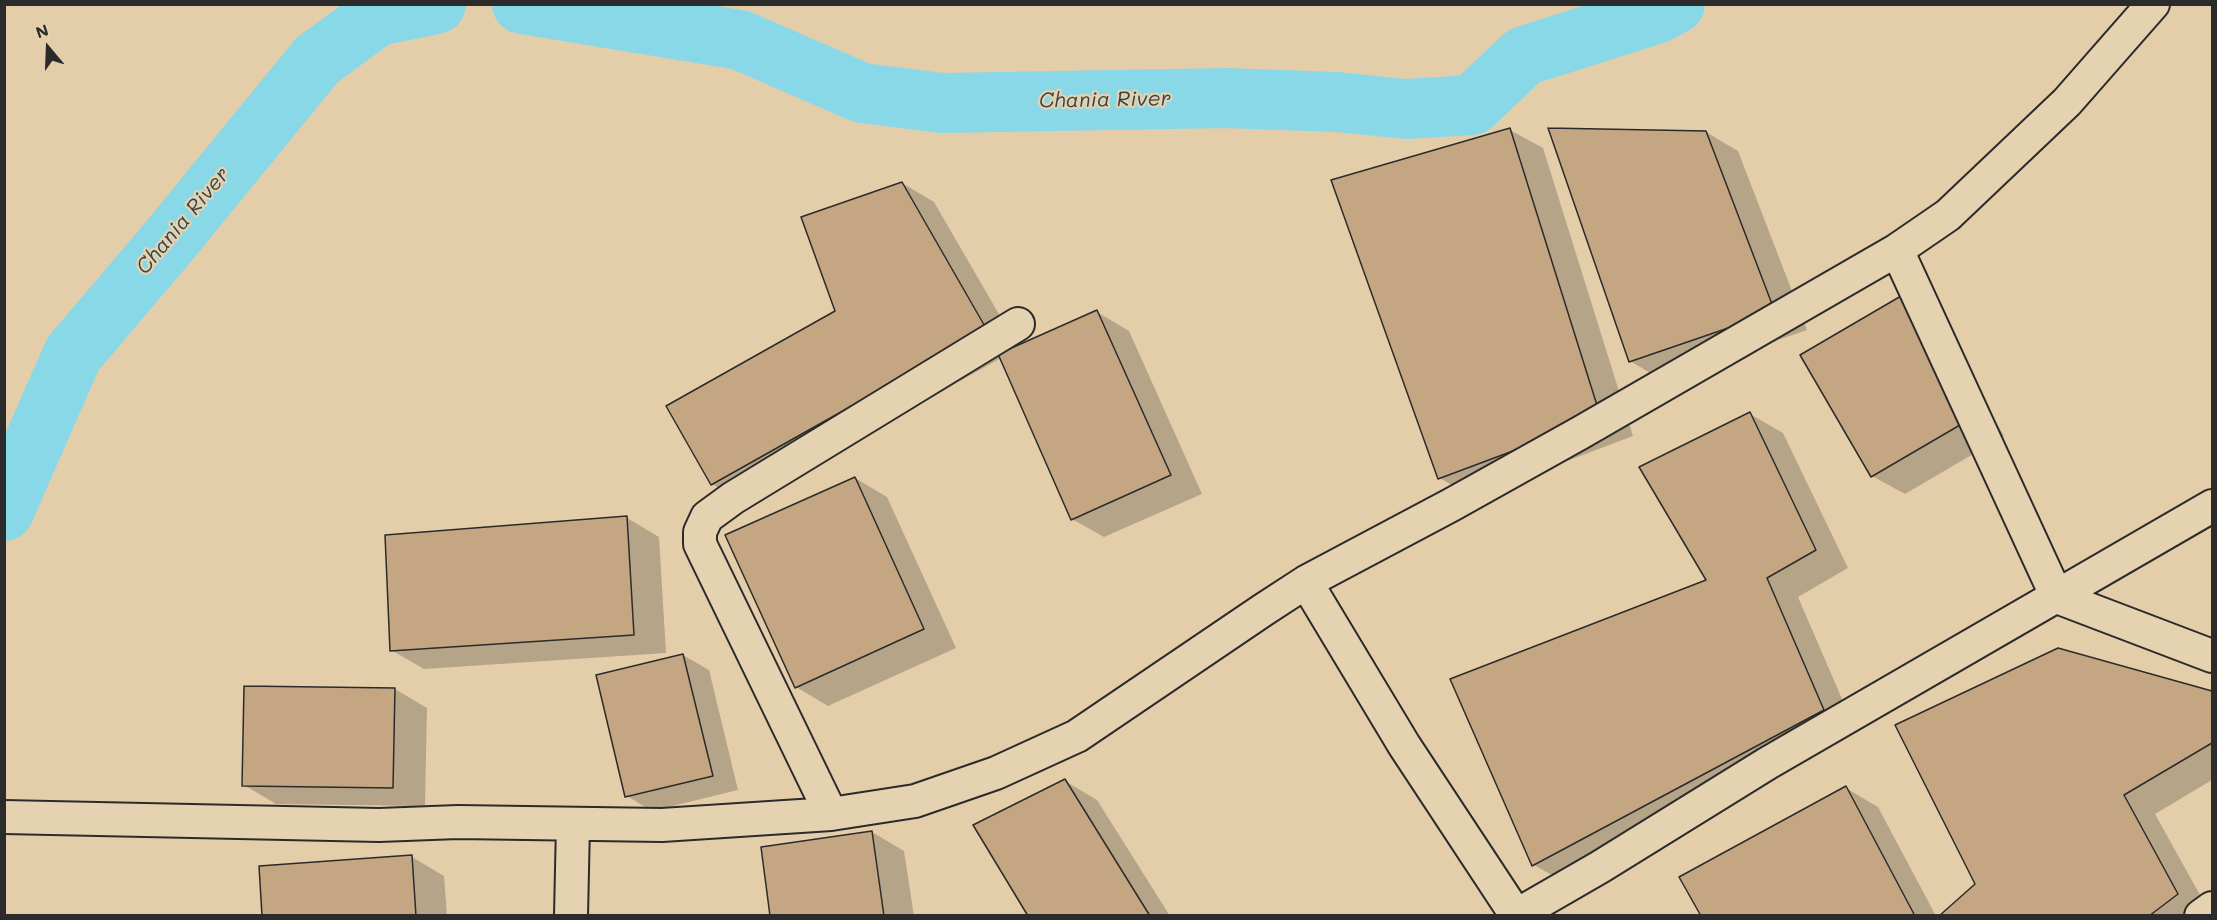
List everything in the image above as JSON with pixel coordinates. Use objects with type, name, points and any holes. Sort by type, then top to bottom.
[{"type":"street","points":[[4,817],[379,825],[458,822],[662,825],[831,814],[915,801],[996,773],[1077,736],[1306,582],[1580,433],[1897,250],[1948,215],[2051,118],[2153,4]]},
{"type":"street","points":[[1897,250],[2057,597],[2212,656]]},
{"type":"street","points":[[831,814],[700,544],[700,532],[707,517],[733,498],[1018,324]]},
{"type":"street","points":[[1306,582],[1404,745],[1515,915],[1600,867],[1768,762],[2212,506]]},
{"type":"street","points":[[571,915],[573,824]]},
{"type":"street","points":[[2201,915],[2212,908]]},
{"type":"building","points":[[1510,128],[1601,418],[1438,479],[1331,180]]},
{"type":"building","points":[[1548,128],[1706,131],[1775,312],[1629,362]]},
{"type":"building","points":[[902,182],[987,330],[711,485],[666,406],[835,311],[801,217]]},
{"type":"building","points":[[1901,296],[1972,418],[1871,477],[1800,355]]},
{"type":"building","points":[[1097,310],[1171,475],[1071,520],[998,354]]},
{"type":"building","points":[[1750,412],[1816,550],[1767,578],[1824,710],[1532,866],[1450,679],[1706,580],[1639,467]]},
{"type":"building","points":[[855,477],[924,629],[795,688],[725,535]]},
{"type":"building","points":[[627,516],[634,635],[390,651],[385,535]]},
{"type":"building","points":[[2058,648],[2212,691],[2212,743],[2124,795],[2178,894],[2149,916],[1939,916],[1975,884],[1895,725]]},
{"type":"building","points":[[683,654],[713,776],[625,797],[596,675]]},
{"type":"building","points":[[244,686],[395,688],[393,788],[242,786]]},
{"type":"building","points":[[1065,779],[1150,916],[1028,916],[973,825]]},
{"type":"building","points":[[1846,786],[1915,916],[1701,916],[1679,877]]},
{"type":"building","points":[[872,831],[884,916],[770,916],[761,847]]},
{"type":"building","points":[[412,855],[416,916],[262,916],[259,866]]},
{"type":"waterway","name":"Chania River","points":[[4,511],[73,354],[317,60],[377,16],[436,4]]},
{"type":"waterway","name":"Chania River","points":[[522,4],[740,40],[862,93],[942,103],[1227,98],[1337,102],[1406,109],[1472,105],[1524,56],[1656,14],[1675,4]]}]
